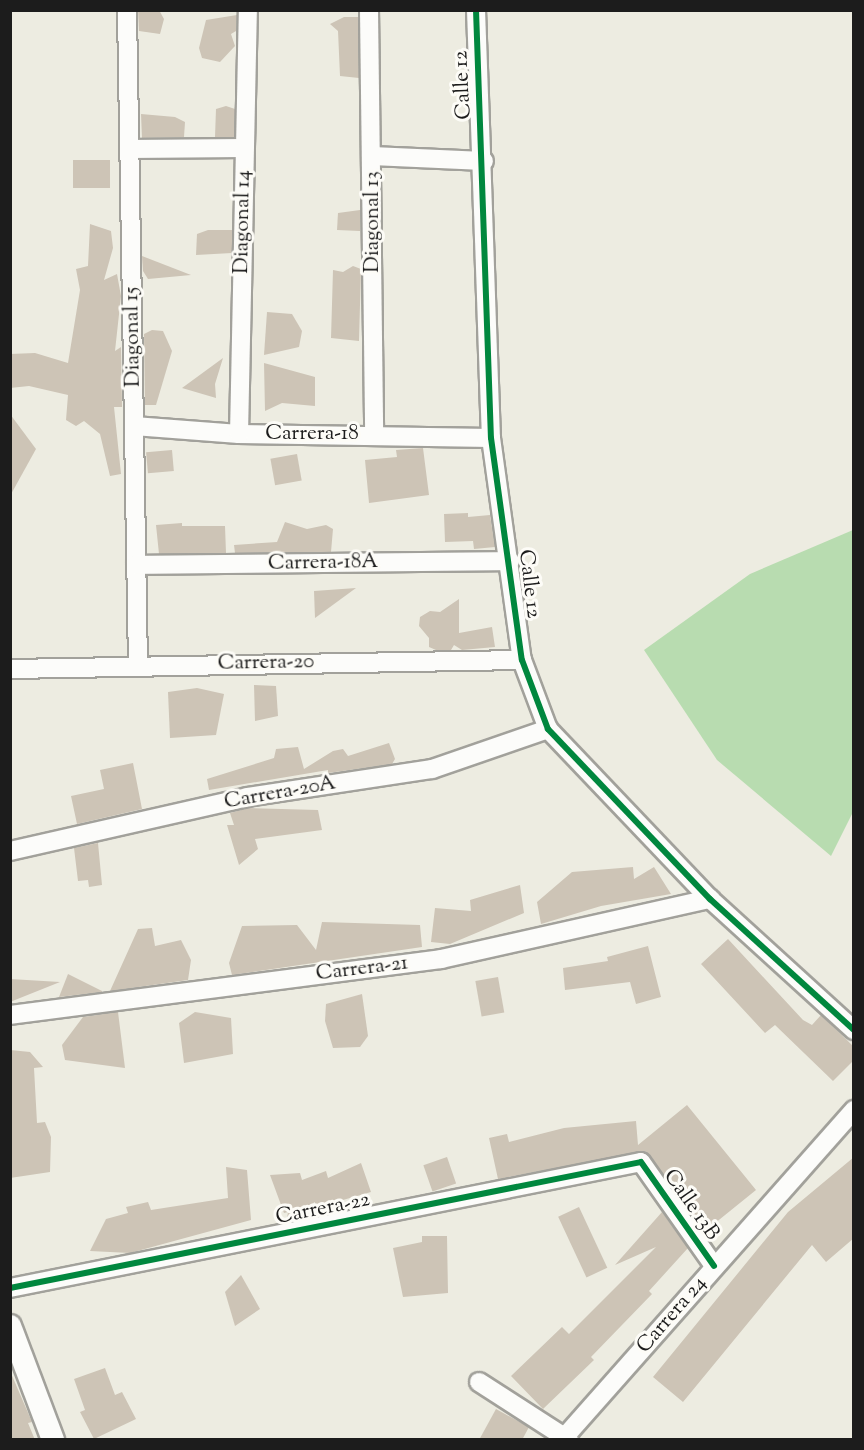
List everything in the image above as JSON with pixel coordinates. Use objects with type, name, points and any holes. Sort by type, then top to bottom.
[{"type":"street","name":"Diagonal 15","points":[[127,10],[138,664]]},
{"type":"street","name":"Diagonal 14","points":[[239,434],[248,10]]},
{"type":"street","name":"Diagonal 13","points":[[369,10],[374,434]]},
{"type":"street","name":"Calle 12","points":[[476,10],[484,161],[491,438],[510,561],[522,660],[548,729],[710,899],[854,1030]]},
{"type":"street","points":[[129,149],[244,148]]},
{"type":"street","points":[[372,156],[484,161]]},
{"type":"street","name":"Carrera-18","points":[[134,426],[239,434],[374,434],[491,438]]},
{"type":"street","name":"Carrera-18A","points":[[136,566],[510,561]]},
{"type":"street","name":"Carrera-20","points":[[10,669],[138,664],[522,660]]},
{"type":"street","name":"Carrera-20A","points":[[10,851],[247,797],[432,769],[548,729]]},
{"type":"street","name":"Carrera-21","points":[[10,1015],[441,959],[710,899]]},
{"type":"street","name":"Carrera 24","points":[[565,1439],[714,1266],[854,1110]]},
{"type":"street","name":"Calle 13B","points":[[641,1162],[714,1266]]},
{"type":"street","name":"Carrera-22","points":[[10,1288],[641,1162]]},
{"type":"street","points":[[10,1326],[53,1440]]},
{"type":"street","points":[[479,1382],[565,1439]]},
{"type":"green space","points":[[853,530],[853,812],[831,856],[717,760],[644,650],[750,574]]},
{"type":"building","points":[[138,10],[159,10],[164,19],[160,34],[139,31]]},
{"type":"building","points":[[237,15],[236,31],[231,34],[235,46],[220,62],[202,58],[199,48],[206,20]]},
{"type":"building","points":[[344,17],[358,17],[359,78],[340,76],[338,31],[330,24]]},
{"type":"building","points":[[226,106],[235,109],[234,137],[215,137],[216,109]]},
{"type":"building","points":[[141,114],[175,117],[185,122],[184,137],[142,138]]},
{"type":"building","points":[[73,160],[110,160],[110,188],[73,188]]},
{"type":"building","points":[[360,210],[360,231],[337,230],[338,213]]},
{"type":"building","points":[[90,224],[111,231],[113,248],[104,280],[117,274],[121,296],[115,351],[121,347],[122,407],[114,407],[121,474],[110,476],[100,434],[84,421],[76,426],[66,420],[68,395],[29,386],[10,388],[10,354],[35,353],[68,363],[80,290],[76,269],[88,266]]},
{"type":"building","points":[[208,230],[232,230],[232,253],[196,255],[197,234]]},
{"type":"building","points":[[142,256],[191,275],[148,279],[143,271]]},
{"type":"building","points":[[353,266],[361,269],[359,341],[331,338],[333,270],[343,272]]},
{"type":"building","points":[[267,312],[292,314],[302,331],[299,347],[264,355]]},
{"type":"building","points":[[152,330],[163,331],[172,351],[156,405],[145,405],[144,334]]},
{"type":"building","points":[[223,358],[215,384],[216,398],[182,388]]},
{"type":"building","points":[[264,363],[315,377],[315,406],[282,403],[265,411]]},
{"type":"building","points":[[10,414],[36,449],[10,496]]},
{"type":"building","points":[[423,448],[429,495],[369,503],[365,460],[397,457],[396,450]]},
{"type":"building","points":[[172,450],[174,471],[148,473],[146,452]]},
{"type":"building","points":[[297,454],[302,481],[275,485],[270,459]]},
{"type":"building","points":[[468,513],[468,517],[490,515],[495,547],[474,549],[473,541],[445,542],[444,514]]},
{"type":"building","points":[[285,522],[307,529],[326,525],[333,529],[331,552],[235,553],[234,545],[277,542]]},
{"type":"building","points":[[182,523],[182,526],[225,526],[226,553],[159,554],[156,525]]},
{"type":"building","points":[[356,588],[315,618],[314,591]]},
{"type":"building","points":[[459,599],[459,633],[492,627],[495,647],[462,650],[454,645],[451,650],[436,650],[429,647],[429,638],[419,626],[420,617],[430,611],[440,612]]},
{"type":"building","points":[[254,685],[276,686],[278,716],[255,721]]},
{"type":"building","points":[[197,688],[224,694],[216,735],[170,738],[168,692]]},
{"type":"building","points":[[389,743],[395,759],[392,764],[328,773],[328,770],[209,790],[207,779],[274,758],[276,749],[298,747],[304,769],[333,751],[343,749],[348,756]]},
{"type":"building","points":[[133,763],[142,809],[77,824],[71,796],[104,789],[100,770]]},
{"type":"building","points":[[249,808],[318,810],[322,830],[255,839],[258,849],[239,865],[227,825],[234,825],[230,813]]},
{"type":"building","points":[[98,843],[102,885],[89,887],[88,880],[78,881],[74,848]]},
{"type":"building","points":[[633,867],[634,879],[654,867],[671,894],[601,906],[541,924],[537,902],[572,872]]},
{"type":"building","points":[[520,885],[524,913],[450,944],[431,942],[435,908],[471,911],[470,900]]},
{"type":"building","points":[[322,922],[420,925],[422,947],[232,975],[229,963],[242,926],[297,925],[316,950]]},
{"type":"building","points":[[152,928],[155,946],[181,940],[191,960],[188,980],[110,991],[138,929]]},
{"type":"building","points":[[728,939],[803,1020],[812,1025],[821,1015],[854,1047],[854,1060],[833,1081],[775,1025],[765,1033],[701,964]]},
{"type":"building","points":[[648,946],[661,997],[636,1004],[630,982],[565,990],[563,968],[608,961],[607,957]]},
{"type":"building","points":[[68,974],[102,991],[102,992],[59,997]]},
{"type":"building","points":[[498,977],[504,1012],[482,1016],[475,981]]},
{"type":"building","points":[[10,979],[60,982],[10,1002]]},
{"type":"building","points":[[362,994],[368,1036],[360,1047],[333,1048],[325,1021],[326,1004]]},
{"type":"building","points":[[118,1012],[125,1068],[65,1060],[62,1045],[83,1017]]},
{"type":"building","points":[[195,1012],[231,1018],[233,1054],[184,1063],[179,1023]]},
{"type":"building","points":[[10,1050],[30,1052],[43,1067],[34,1068],[37,1123],[45,1122],[51,1137],[50,1172],[10,1178]]},
{"type":"building","points":[[687,1105],[756,1190],[704,1232],[645,1151],[498,1179],[489,1138],[507,1134],[509,1142],[564,1128],[636,1121],[638,1145]]},
{"type":"building","points":[[447,1157],[456,1183],[432,1192],[423,1165]]},
{"type":"building","points":[[854,1157],[854,1238],[826,1262],[812,1245],[683,1402],[653,1377],[788,1212]]},
{"type":"building","points":[[361,1163],[371,1192],[315,1208],[315,1202],[287,1218],[288,1212],[284,1213],[270,1175],[300,1173],[302,1180],[326,1171],[328,1178]]},
{"type":"building","points":[[226,1167],[247,1170],[251,1220],[130,1253],[90,1251],[106,1219],[128,1213],[126,1207],[148,1202],[151,1210],[228,1198]]},
{"type":"building","points":[[579,1207],[607,1268],[586,1277],[558,1217]]},
{"type":"building","points":[[662,1212],[688,1248],[649,1291],[652,1294],[591,1357],[594,1360],[543,1409],[511,1376],[562,1327],[569,1334],[656,1247],[615,1265]]},
{"type":"building","points":[[422,1236],[447,1236],[448,1293],[403,1297],[393,1248],[422,1242]]},
{"type":"building","points":[[241,1275],[260,1309],[235,1326],[225,1292]]},
{"type":"building","points":[[105,1368],[115,1395],[122,1392],[136,1419],[94,1439],[80,1412],[85,1410],[74,1379]]},
{"type":"building","points":[[10,1371],[32,1422],[28,1423],[35,1440],[10,1440]]},
{"type":"building","points":[[496,1409],[529,1427],[522,1440],[479,1440]]},
{"type":"cycle path","points":[[476,10],[491,438],[522,660],[548,729],[710,899],[854,1030]]},
{"type":"cycle path","points":[[10,1288],[641,1162],[714,1266]]}]
